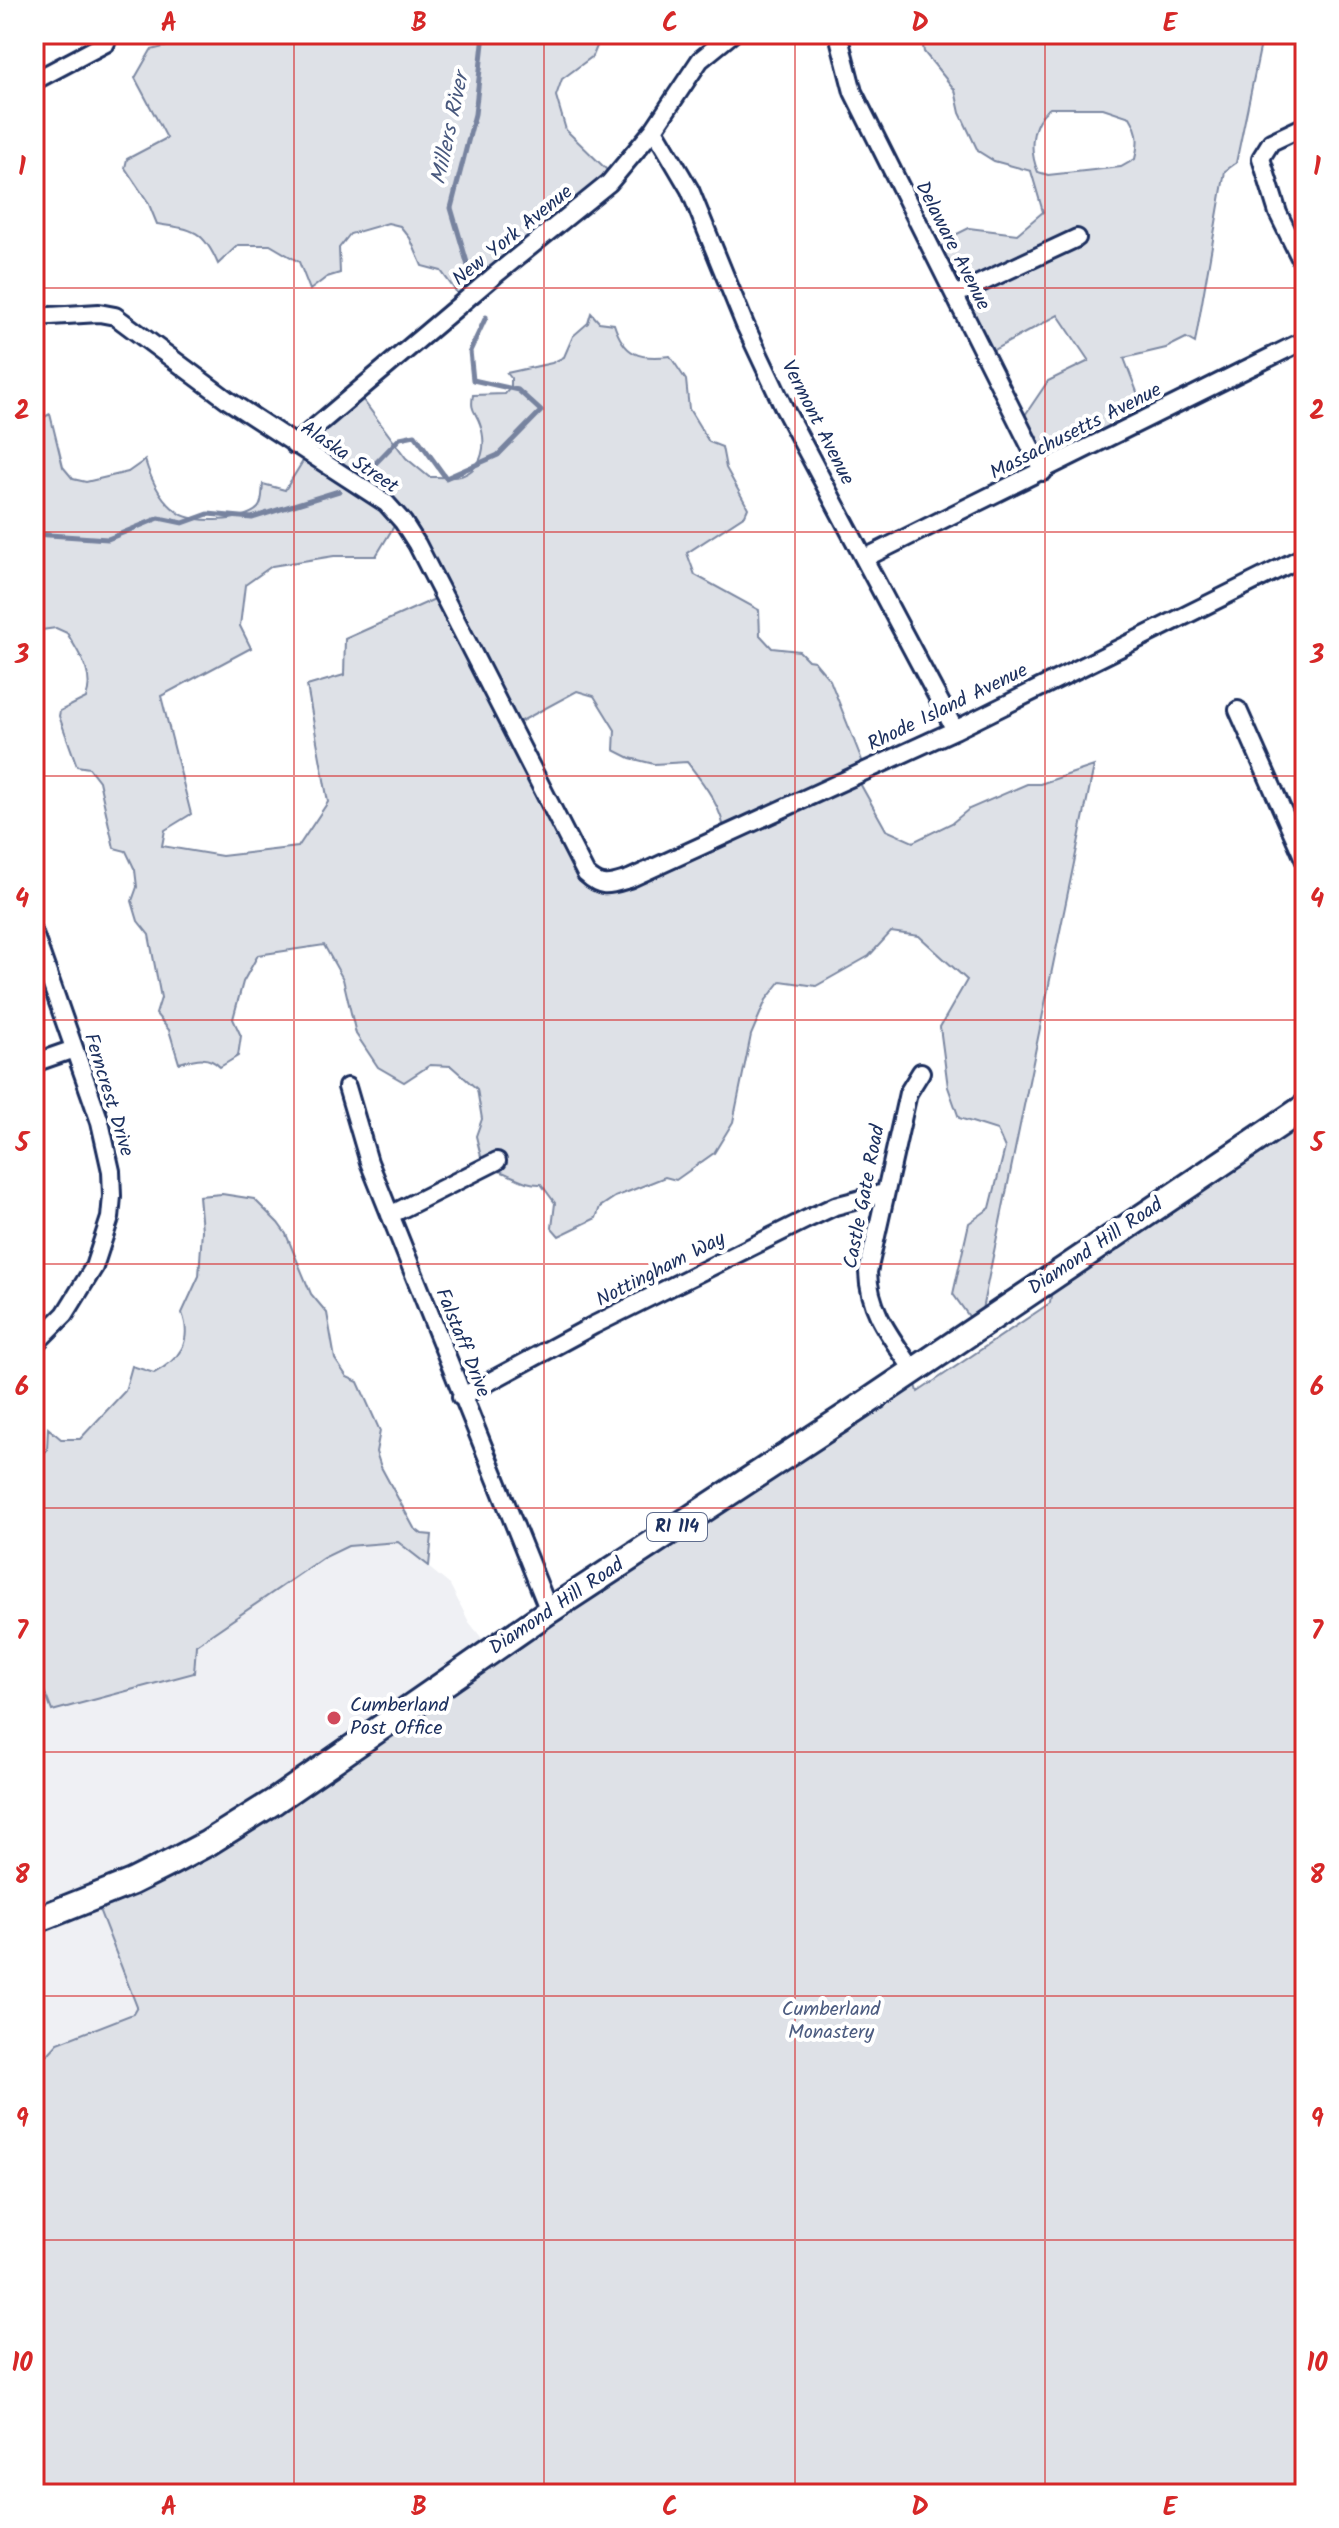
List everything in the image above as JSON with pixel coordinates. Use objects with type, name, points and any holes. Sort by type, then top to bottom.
[{"type":"main road","name":"Diamond Hill Road","points":[[34,1921],[132,1882],[208,1843],[275,1801],[549,1611],[1305,1107]]},
{"type":"street","name":"New York Avenue","points":[[294,445],[495,275],[580,209],[629,162],[700,60],[732,34]]},
{"type":"street","name":"Delaware Avenue","points":[[838,34],[853,92],[1043,472]]},
{"type":"street","points":[[34,81],[106,43]]},
{"type":"street","points":[[1305,126],[1271,142],[1261,158],[1278,213],[1305,268]]},
{"type":"street","name":"Vermont Avenue","points":[[654,129],[690,190],[745,325],[784,408],[955,730]]},
{"type":"street","points":[[955,295],[1077,238]]},
{"type":"street","name":"Alaska Street","points":[[34,317],[88,313],[115,316],[294,445],[386,503],[417,544],[586,874],[595,883],[604,885]]},
{"type":"street","name":"Massachusetts Avenue","points":[[865,558],[1305,340]]},
{"type":"street","name":"Rhode Island Avenue","points":[[604,885],[629,879],[955,730],[1305,556]]},
{"type":"street","points":[[1238,710],[1305,861]]},
{"type":"street","name":"Ferncrest Drive","points":[[34,934],[100,1122],[111,1171],[110,1218],[94,1267],[65,1314],[34,1345]]},
{"type":"street","points":[[34,1063],[74,1049]]},
{"type":"street","name":"Castle Gate Road","points":[[913,1370],[876,1313],[869,1294],[868,1272],[908,1093],[921,1072]]},
{"type":"street","name":"Falstaff Drive","points":[[347,1087],[364,1149],[549,1611]]},
{"type":"street","points":[[390,1215],[497,1161]]},
{"type":"street","name":"Nottingham Way","points":[[461,1397],[594,1325],[805,1220],[835,1206],[884,1193]]},
{"type":"shaded area","points":[[398,1542],[450,1585],[469,1622],[496,1656],[95,1900],[137,2007],[133,2014],[58,2043],[42,2061],[34,2061],[34,1665],[52,1711],[196,1645],[323,1558],[348,1546]]},
{"type":"green space","points":[[199,34],[602,34],[593,56],[562,79],[556,96],[566,130],[612,175],[466,305],[441,271],[422,266],[410,238],[400,226],[388,223],[350,234],[339,248],[340,273],[327,277],[310,290],[299,262],[270,245],[238,245],[218,264],[213,252],[195,233],[157,224],[148,202],[125,168],[127,159],[167,138],[135,78],[151,50],[196,39]]},
{"type":"green space","points":[[921,34],[1263,34],[1236,163],[1225,171],[1195,343],[1186,338],[1166,348],[1124,358],[1147,418],[1048,466],[1023,418],[1048,381],[1089,361],[1058,315],[990,352],[935,245],[969,228],[1017,234],[1043,212],[1031,171],[994,161],[978,151],[960,113],[955,90],[924,52]],"holes":[[[1050,108],[1103,108],[1130,117],[1137,137],[1135,159],[1121,167],[1048,175],[1038,172],[1033,155],[1033,137],[1043,114]]]},
{"type":"green space","points":[[591,313],[599,322],[614,324],[628,349],[641,356],[670,356],[686,380],[689,409],[709,442],[722,447],[726,468],[748,508],[745,515],[687,553],[695,575],[759,610],[760,635],[772,648],[799,651],[808,660],[814,661],[830,680],[865,768],[857,778],[886,830],[913,842],[952,823],[969,809],[1027,784],[1040,784],[1094,766],[978,1329],[953,1294],[969,1223],[990,1208],[1005,1148],[997,1130],[959,1118],[948,1087],[940,1027],[967,980],[919,936],[891,932],[869,956],[816,986],[781,981],[766,1000],[751,1035],[733,1122],[714,1153],[676,1180],[665,1177],[615,1197],[600,1207],[596,1218],[559,1236],[552,1228],[555,1203],[541,1184],[484,1169],[476,1136],[482,1119],[477,1089],[451,1066],[430,1065],[404,1082],[378,1067],[356,1034],[343,979],[324,945],[258,955],[243,982],[233,1019],[241,1036],[238,1056],[220,1067],[206,1059],[179,1063],[169,1030],[156,1014],[161,998],[149,935],[138,921],[132,901],[137,887],[135,870],[126,851],[114,848],[99,781],[89,768],[77,766],[59,716],[60,711],[86,698],[87,672],[67,633],[56,628],[34,631],[34,422],[50,414],[63,467],[73,479],[86,482],[128,472],[145,460],[158,490],[179,513],[195,519],[231,519],[258,508],[263,484],[285,490],[308,453],[302,444],[360,396],[406,458],[429,477],[457,477],[469,472],[479,461],[483,447],[480,424],[473,408],[473,395],[505,394],[511,387],[511,378],[507,373],[552,363],[564,357],[573,336],[588,323]],"holes":[[[399,518],[446,594],[345,639],[344,675],[307,686],[328,802],[298,847],[222,856],[162,846],[165,830],[191,814],[161,696],[251,648],[240,626],[245,585],[272,566],[334,556],[376,556]],[[577,691],[594,696],[615,730],[614,750],[654,764],[687,762],[717,806],[725,836],[601,883],[586,865],[516,724]]]},
{"type":"green space","name":"Cumberland Monastery","points":[[1305,1110],[1305,2494],[34,2494],[34,2061],[42,2061],[58,2043],[133,2014],[137,2007],[95,1899],[182,1861],[914,1377],[918,1392],[1050,1303],[1053,1282]]},
{"type":"green space","points":[[222,1194],[254,1199],[286,1234],[311,1294],[327,1313],[335,1359],[347,1377],[358,1382],[380,1431],[376,1452],[381,1467],[414,1528],[422,1534],[432,1535],[429,1566],[398,1542],[348,1546],[323,1558],[196,1645],[194,1673],[52,1711],[34,1665],[34,1476],[39,1458],[47,1450],[48,1428],[61,1439],[80,1439],[125,1391],[132,1366],[154,1373],[177,1356],[186,1333],[182,1313],[199,1276],[202,1230],[199,1196]]},
{"type":"waterway","name":"Millers River","points":[[471,276],[451,208],[475,114],[484,34]]},
{"type":"waterway","name":"Millers River","points":[[368,471],[400,438],[415,435],[446,478],[498,455],[541,411],[518,390],[473,380],[470,351],[486,317]]},
{"type":"waterway","name":"Millers River","points":[[34,534],[108,539],[159,518],[183,523],[208,514],[252,518],[339,491]]},
{"type":"place","name":"Cumberland Post Office","points":[[334,1718]]}]
